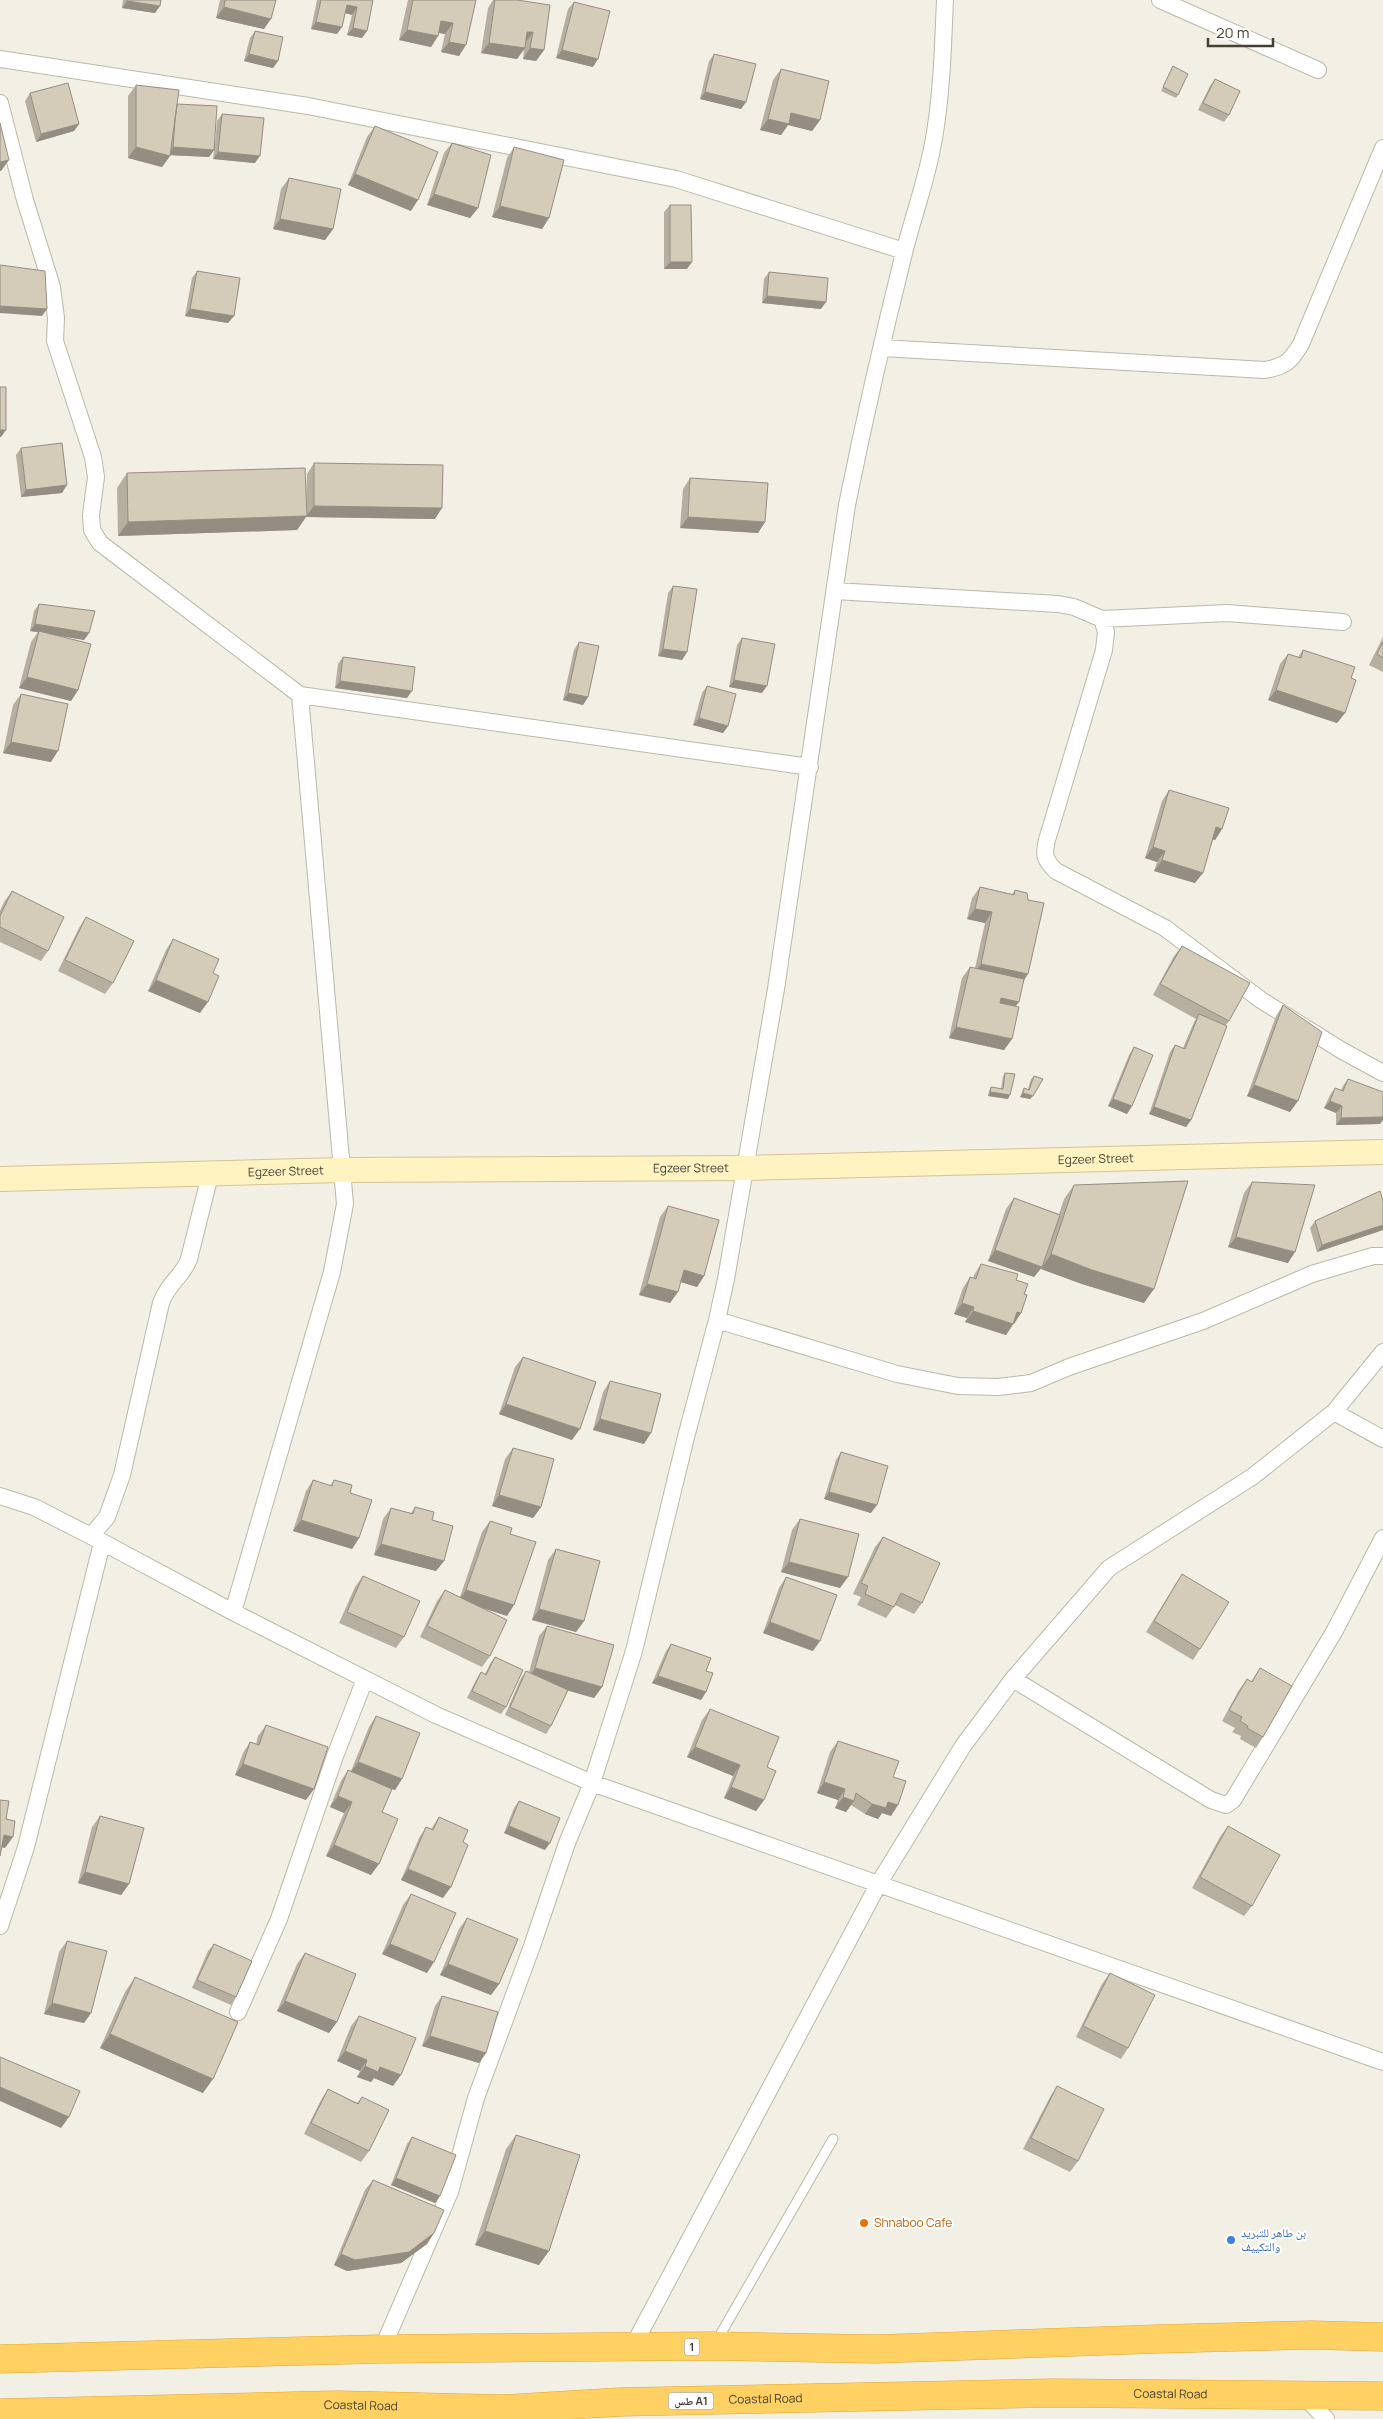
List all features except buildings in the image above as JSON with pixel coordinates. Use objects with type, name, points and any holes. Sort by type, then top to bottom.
[{"type":"highway","name":"1","points":[[0,2359],[382,2350],[713,2346],[876,2349],[1312,2335],[1383,2337]]},
{"type":"highway","name":"Coastal Road","points":[[0,2413],[333,2412],[502,2414],[1054,2393],[1383,2396]]},
{"type":"street","points":[[382,2350],[450,2192],[476,2098],[532,1946],[567,1843],[592,1783],[634,1651],[686,1437],[718,1320],[776,988],[847,505],[904,251],[922,192],[935,133],[942,68],[945,0]]},
{"type":"street","points":[[1160,0],[1318,70]]},
{"type":"street","points":[[0,60],[308,106],[676,179],[904,251]]},
{"type":"street","points":[[0,103],[52,288],[56,318],[55,341],[93,457],[96,477],[91,515],[92,530],[100,543],[300,695],[810,767]]},
{"type":"street","points":[[882,348],[1265,370],[1282,366],[1293,357],[1301,344],[1383,148]]},
{"type":"street","points":[[835,591],[1058,604],[1074,607],[1102,620],[1227,613],[1343,622]]},
{"type":"street","points":[[1102,620],[1106,632],[1104,650],[1047,840],[1044,853],[1048,864],[1056,871],[1165,928],[1261,1000],[1383,1073]]},
{"type":"street","points":[[233,1612],[337,1254],[346,1204],[341,1170],[300,695]]},
{"type":"street","name":"Egzeer Street","points":[[0,1179],[210,1175],[341,1170],[745,1168],[1383,1152]]},
{"type":"street","points":[[0,1926],[26,1847],[97,1539],[122,1475],[161,1303],[166,1290],[186,1269],[210,1175]]},
{"type":"street","points":[[718,1320],[898,1374],[958,1386],[998,1387],[1031,1383],[1069,1367],[1203,1321],[1312,1274],[1373,1256],[1383,1256]]},
{"type":"street","points":[[632,2348],[879,1883],[963,1746],[1013,1679],[1109,1568],[1252,1477],[1334,1412],[1383,1352]]},
{"type":"street","points":[[1334,1412],[1383,1439]]},
{"type":"street","points":[[0,1496],[34,1507],[233,1612],[436,1715],[592,1783],[1382,2057]]},
{"type":"street","points":[[1013,1679],[1211,1800],[1226,1804],[1233,1800],[1334,1632],[1383,1538]]},
{"type":"street","points":[[238,2012],[279,1919],[335,1756],[365,1679]]},
{"type":"street","points":[[1304,2395],[1326,2419]]},
{"type":"lane","points":[[713,2346],[833,2139]]},
{"type":"place","name":"Shnaboo Cafe","points":[[864,2223]]},
{"type":"place","name":"بن طاهر للتبريد والتكييف","points":[[1231,2240]]}]
